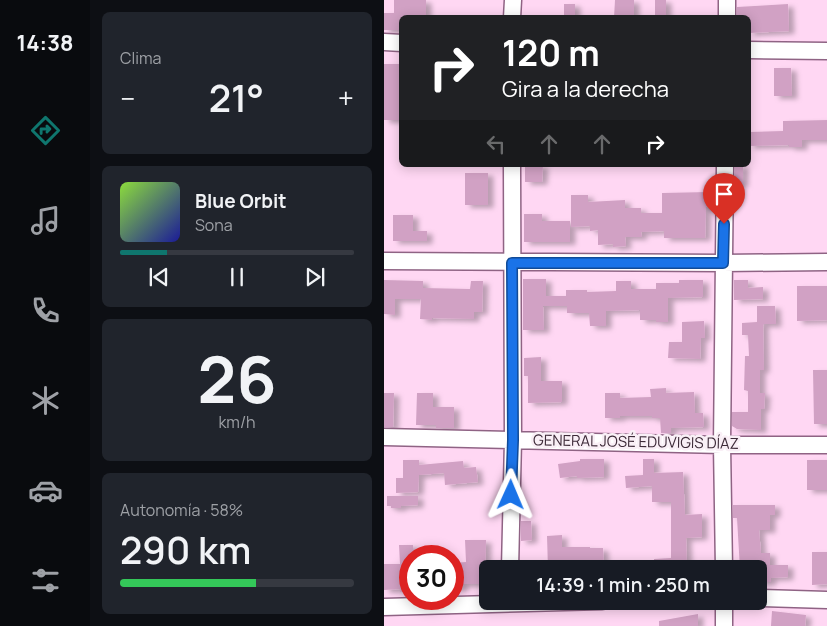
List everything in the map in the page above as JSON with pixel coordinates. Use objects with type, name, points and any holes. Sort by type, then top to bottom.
[{"type":"street","points":[[512,15],[513,0]]},
{"type":"street","points":[[727,0],[727,15]]},
{"type":"street","points":[[384,42],[399,43]]},
{"type":"street","points":[[751,50],[827,51]]},
{"type":"street","points":[[510,560],[513,440],[512,167]]},
{"type":"street","points":[[724,167],[722,445],[724,560]]},
{"type":"street","points":[[384,261],[512,263],[827,262]]},
{"type":"street","name":"GENERAL JOSÉ EDUVIGIS DÍAZ","points":[[384,437],[722,445],[827,445]]},
{"type":"street","points":[[767,598],[827,600]]},
{"type":"street","points":[[384,607],[479,604]]},
{"type":"street","points":[[724,610],[724,626]]},
{"type":"building","points":[[394,0],[426,0],[426,15],[399,15],[399,30],[384,30],[384,13],[394,13]]},
{"type":"building","points":[[615,0],[634,0],[634,15],[614,15]]},
{"type":"building","points":[[655,0],[666,0],[666,15],[655,15]]},
{"type":"building","points":[[564,4],[575,4],[575,15],[564,15]]},
{"type":"building","points":[[788,4],[789,31],[751,33],[751,15],[737,15],[737,7]]},
{"type":"building","points":[[384,64],[399,64],[399,120],[384,120]]},
{"type":"building","points":[[774,68],[791,68],[792,96],[774,96]]},
{"type":"building","points":[[828,120],[828,140],[802,140],[802,147],[789,147],[789,145],[751,146],[751,132],[783,131],[783,121]]},
{"type":"building","points":[[525,167],[543,167],[542,182],[525,182]]},
{"type":"building","points":[[735,167],[743,167],[743,184],[735,184]]},
{"type":"building","points":[[465,173],[488,173],[488,205],[465,205]]},
{"type":"building","points":[[709,192],[709,207],[706,207],[705,238],[664,238],[664,231],[641,232],[642,237],[625,237],[626,246],[613,247],[613,244],[598,245],[598,230],[590,231],[590,226],[571,227],[571,195],[588,195],[588,202],[625,200],[625,208],[641,208],[641,213],[662,213],[662,193]]},
{"type":"building","points":[[524,214],[542,214],[542,221],[570,221],[570,242],[524,242]]},
{"type":"building","points":[[393,215],[413,215],[413,231],[427,231],[427,241],[393,241]]},
{"type":"building","points":[[523,279],[546,279],[546,296],[566,296],[566,290],[587,290],[587,292],[616,291],[616,281],[631,281],[631,289],[656,289],[656,283],[679,283],[679,280],[703,280],[703,297],[668,298],[668,322],[640,320],[640,310],[606,311],[606,326],[590,326],[589,313],[567,313],[567,306],[543,306],[544,330],[523,330]]},
{"type":"building","points":[[384,280],[423,281],[423,288],[470,289],[471,281],[483,281],[482,312],[474,312],[474,319],[420,319],[421,299],[395,299],[395,315],[384,314]]},
{"type":"building","points":[[734,280],[748,280],[748,288],[763,287],[763,299],[734,300]]},
{"type":"building","points":[[797,286],[828,286],[828,320],[797,321]]},
{"type":"building","points":[[757,306],[775,306],[776,324],[763,324],[764,370],[760,370],[760,393],[765,393],[764,409],[761,409],[761,430],[737,429],[732,426],[732,412],[748,412],[748,391],[744,390],[745,356],[749,356],[748,335],[742,335],[742,323],[757,322]]},
{"type":"building","points":[[704,321],[705,338],[701,338],[700,359],[668,358],[669,342],[682,342],[682,322]]},
{"type":"building","points":[[541,357],[541,381],[562,381],[562,402],[528,403],[528,376],[524,376],[524,358]]},
{"type":"building","points":[[813,370],[828,370],[828,424],[814,424]]},
{"type":"building","points":[[666,388],[666,393],[694,392],[695,413],[703,413],[704,427],[671,428],[671,433],[661,433],[660,418],[652,418],[652,416],[620,416],[620,418],[605,418],[605,393],[620,393],[620,398],[651,397],[650,389]]},
{"type":"building","points":[[384,393],[394,393],[393,427],[384,427]]},
{"type":"building","points":[[417,393],[433,393],[433,407],[454,407],[454,428],[436,428],[436,425],[416,425]]},
{"type":"building","points":[[580,459],[604,459],[604,477],[577,478],[577,476],[560,478],[558,464],[580,461]]},
{"type":"building","points":[[643,459],[654,459],[654,473],[683,472],[685,515],[702,514],[702,537],[686,538],[687,560],[654,560],[671,558],[671,502],[652,502],[652,486],[626,488],[625,476],[643,475]]},
{"type":"building","points":[[403,460],[419,460],[419,465],[463,461],[464,468],[476,467],[478,482],[445,485],[444,473],[419,475],[418,492],[396,493],[396,478],[403,478]]},
{"type":"building","points":[[807,460],[828,460],[828,490],[807,490]]},
{"type":"building","points":[[387,496],[418,496],[418,505],[391,508],[391,506],[387,506]]},
{"type":"building","points":[[733,505],[775,505],[775,515],[770,515],[770,530],[759,530],[761,553],[770,553],[770,565],[788,565],[788,577],[771,578],[771,582],[767,582],[767,560],[739,560],[737,518],[733,518]]},
{"type":"building","points":[[521,521],[531,521],[532,540],[521,541]]},
{"type":"building","points":[[562,535],[562,547],[603,548],[604,560],[548,560],[547,536]]},
{"type":"building","points":[[465,540],[486,540],[486,560],[479,560],[479,584],[464,584],[464,562],[466,562]]},
{"type":"building","points":[[812,552],[827,552],[828,584],[812,585]]},
{"type":"building","points":[[384,564],[399,564],[399,589],[384,590]]},
{"type":"building","points":[[772,611],[806,615],[805,626],[771,626]]},
{"type":"building","points":[[698,614],[698,626],[659,626],[659,621]]},
{"type":"route","points":[[511,495],[513,440],[512,263],[723,263],[724,224]]}]
